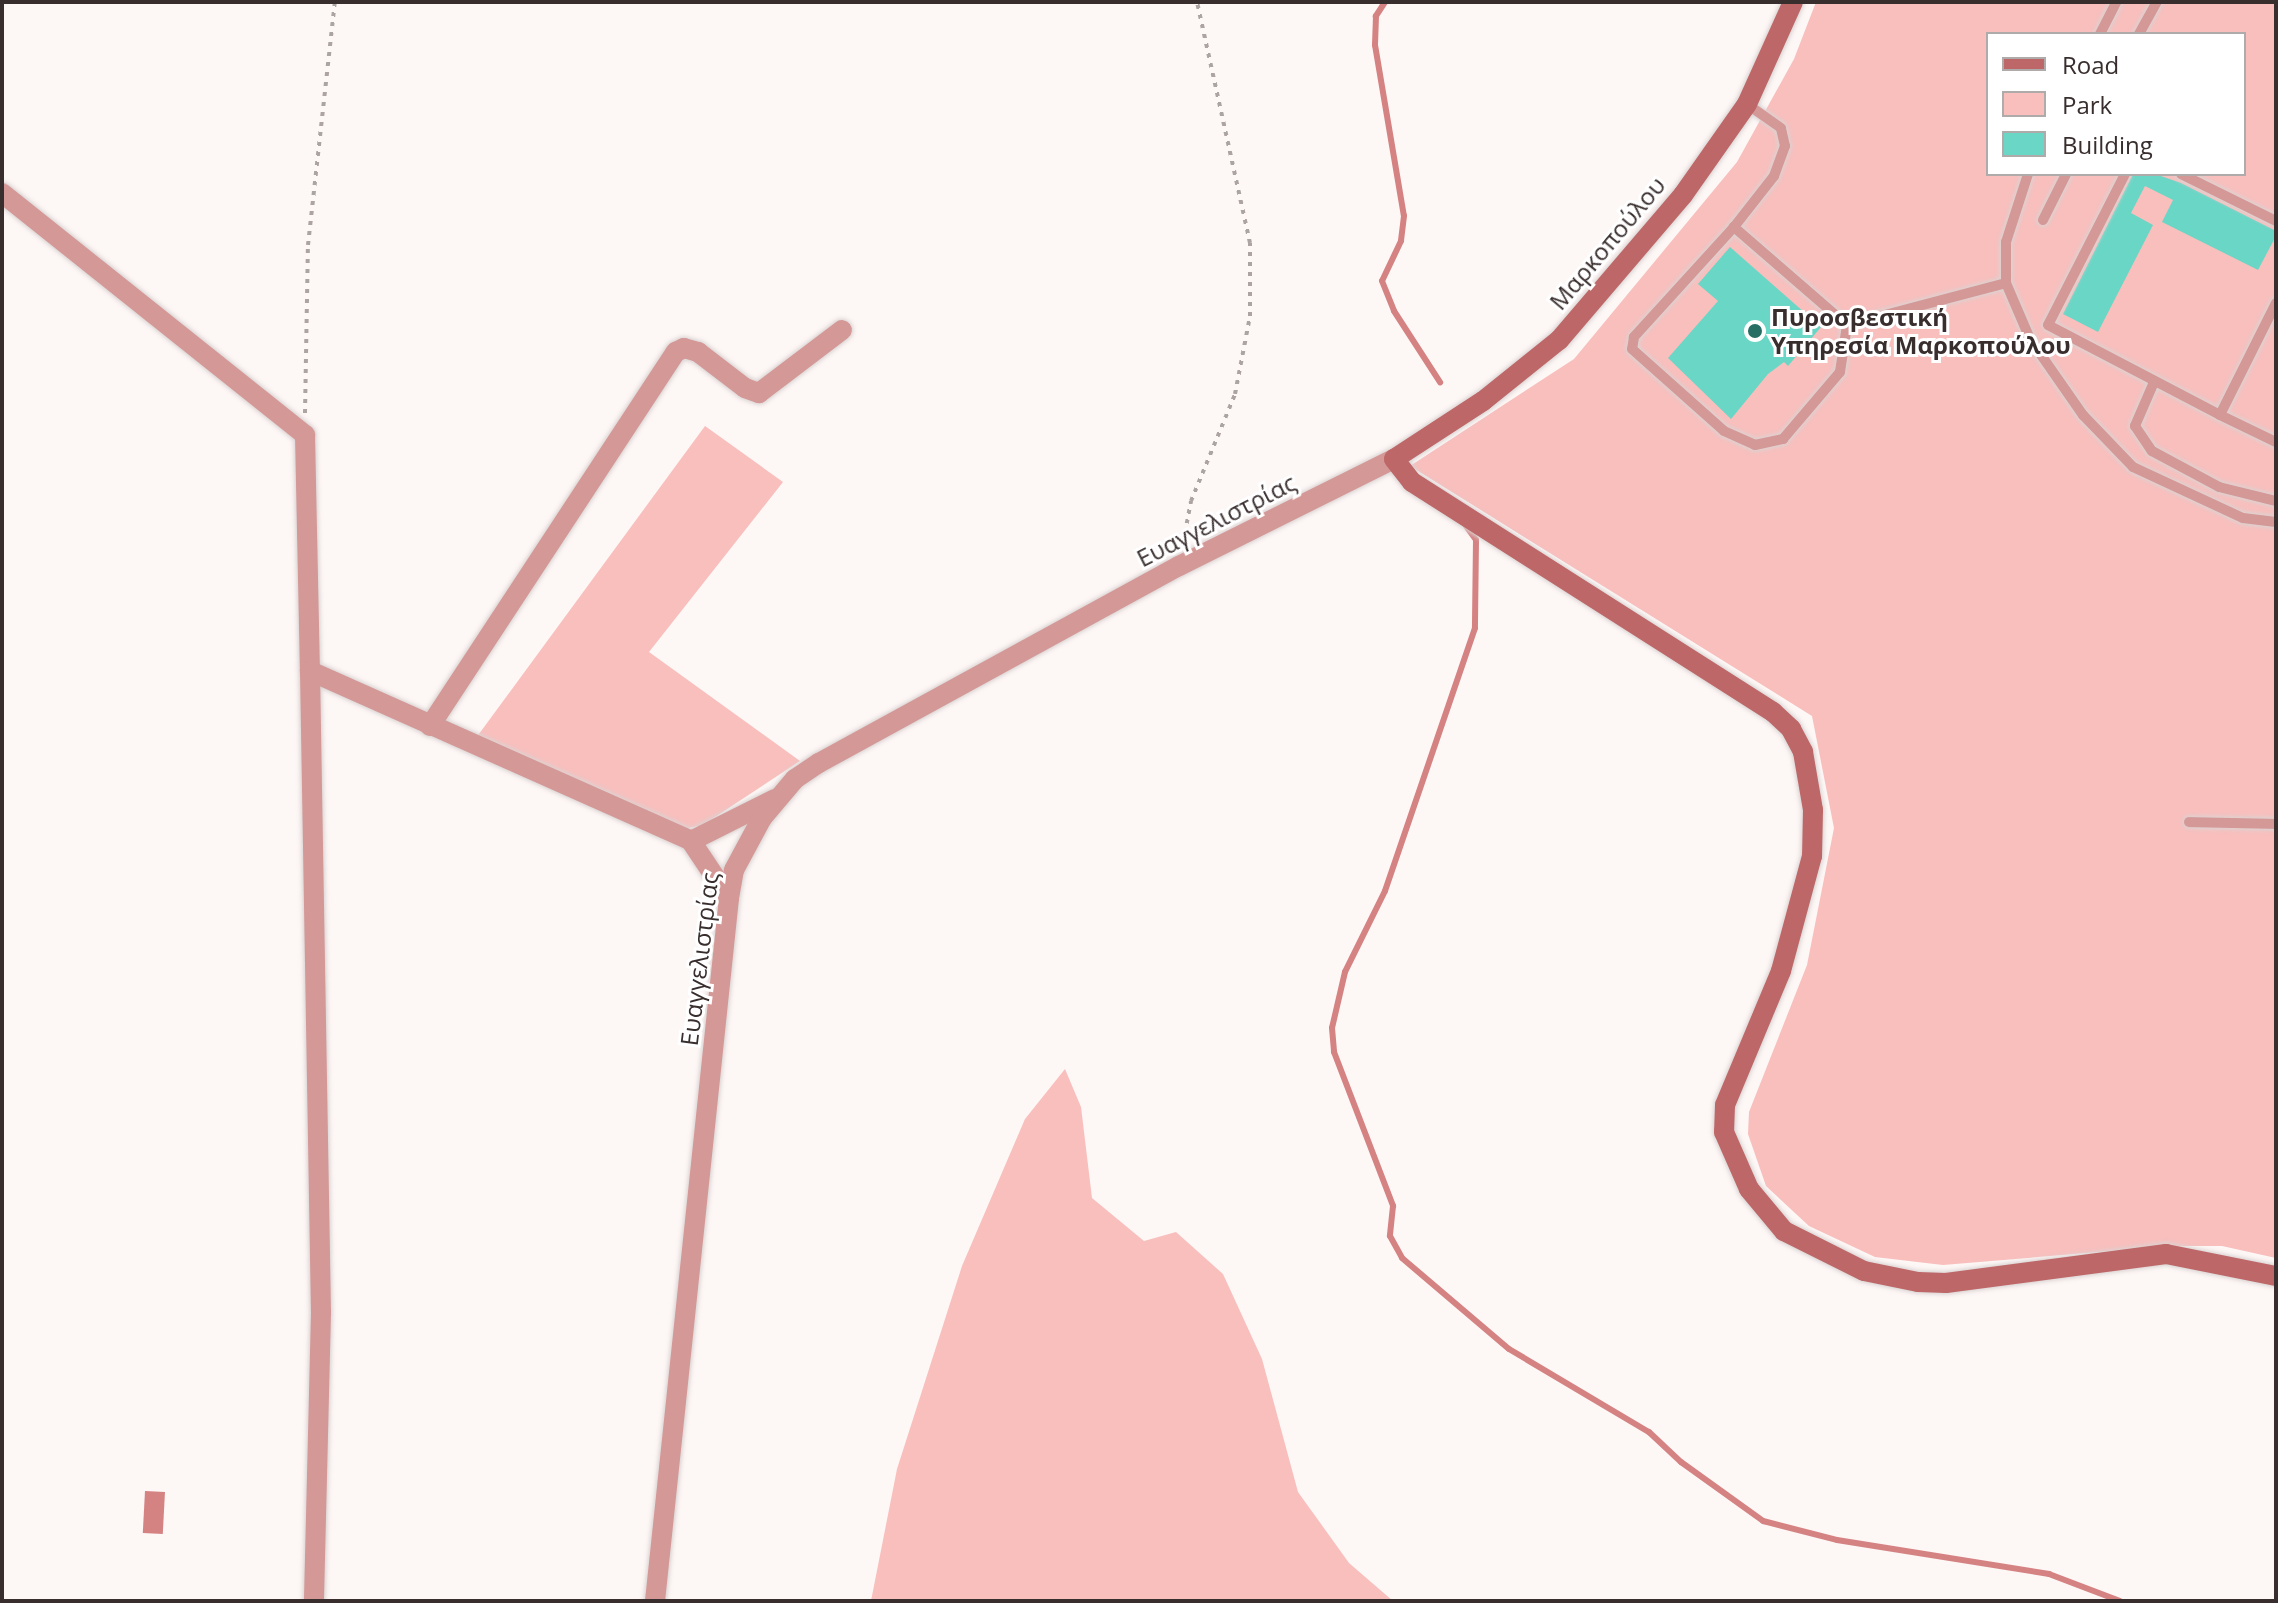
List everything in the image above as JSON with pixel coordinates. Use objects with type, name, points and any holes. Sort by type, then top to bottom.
[{"type":"main road","name":"Μαρκοπούλου","points":[[1394,459],[1483,401],[1559,340],[1683,195],[1747,104],[1793,2]]},
{"type":"main road","points":[[1394,459],[1412,482],[1773,712],[1791,729],[1803,752],[1813,810],[1812,856],[1781,971],[1725,1105],[1724,1132],[1749,1189],[1784,1231],[1864,1271],[1918,1282],[2009,1276],[2166,1254],[2276,1276]]},
{"type":"street","points":[[2,193],[305,435],[305,632],[310,671],[321,1312],[314,1601]]},
{"type":"street","points":[[430,726],[676,352],[684,348],[698,352],[759,393],[842,330]]},
{"type":"street","name":"Ευαγγελιστρίας","points":[[655,1601],[729,898],[746,843],[775,799],[819,763],[1179,566],[1394,459]]},
{"type":"street","points":[[310,671],[691,841],[729,898]]},
{"type":"street","points":[[691,841],[775,799]]},
{"type":"lane","points":[[2101,32],[2116,2]]},
{"type":"lane","points":[[2140,32],[2157,2]]},
{"type":"lane","points":[[1747,104],[1781,128],[1785,146],[1774,176],[1734,227],[1634,337],[1632,349],[1724,431],[1755,445],[1783,439],[1840,372],[1847,325]]},
{"type":"lane","points":[[2027,176],[2006,242],[2006,283],[2030,339],[2113,450],[2133,467],[2179,491],[2243,518],[2276,522]]},
{"type":"lane","points":[[2043,220],[2065,176]]},
{"type":"lane","points":[[2124,176],[2048,325],[2276,442]]},
{"type":"lane","points":[[2185,176],[2276,221]]},
{"type":"lane","points":[[1734,227],[1847,325]]},
{"type":"lane","points":[[1847,325],[2006,283]]},
{"type":"lane","points":[[2220,415],[2276,303]]},
{"type":"lane","points":[[2154,382],[2135,426],[2145,445],[2219,487],[2276,501]]},
{"type":"lane","points":[[2189,822],[2276,824]]},
{"type":"path","points":[[305,435],[308,245],[335,2]]},
{"type":"path","points":[[1179,566],[1191,501],[1235,394],[1250,316],[1250,243],[1197,2]]},
{"type":"green space","points":[[1816,2],[2276,2],[2276,1258],[2222,1246],[2171,1246],[1943,1265],[1875,1257],[1809,1226],[1766,1186],[1748,1134],[1749,1112],[1807,965],[1834,828],[1812,716],[1410,466],[1574,359],[1737,162],[1794,59]]},
{"type":"green space","points":[[705,426],[783,482],[649,652],[800,761],[703,825],[684,829],[476,738]]},
{"type":"green space","points":[[1065,1069],[1081,1107],[1092,1198],[1144,1241],[1176,1232],[1223,1274],[1262,1359],[1298,1492],[1349,1563],[1393,1601],[871,1601],[897,1469],[962,1266],[1025,1119]]},
{"type":"shaded area","points":[[145,1491],[165,1492],[163,1534],[143,1533]]},
{"type":"building","points":[[2132,176],[2161,176],[2181,183],[2276,231],[2258,270],[2162,222],[2173,200],[2145,186],[2131,213],[2153,225],[2098,332],[2063,314]]},
{"type":"building","name":"Πυροσβεστική Υπηρεσία Μαρκοπούλου","points":[[1730,247],[1821,327],[1788,366],[1784,362],[1768,374],[1731,419],[1668,358],[1718,301],[1698,284]]},
{"type":"waterway","points":[[1385,2],[1376,16],[1375,45],[1404,216],[1401,241],[1382,281],[1394,311],[1440,382]]},
{"type":"waterway","points":[[1466,526],[1476,540],[1475,628],[1385,891],[1345,972],[1332,1028],[1334,1052],[1393,1206],[1390,1236],[1402,1258],[1509,1349],[1649,1432],[1681,1462],[1763,1521],[1837,1540],[2049,1574],[2120,1601]]},
{"type":"place","name":"Πυροσβεστική Υπηρεσία Μαρκοπούλου","points":[[1755,331]]}]
